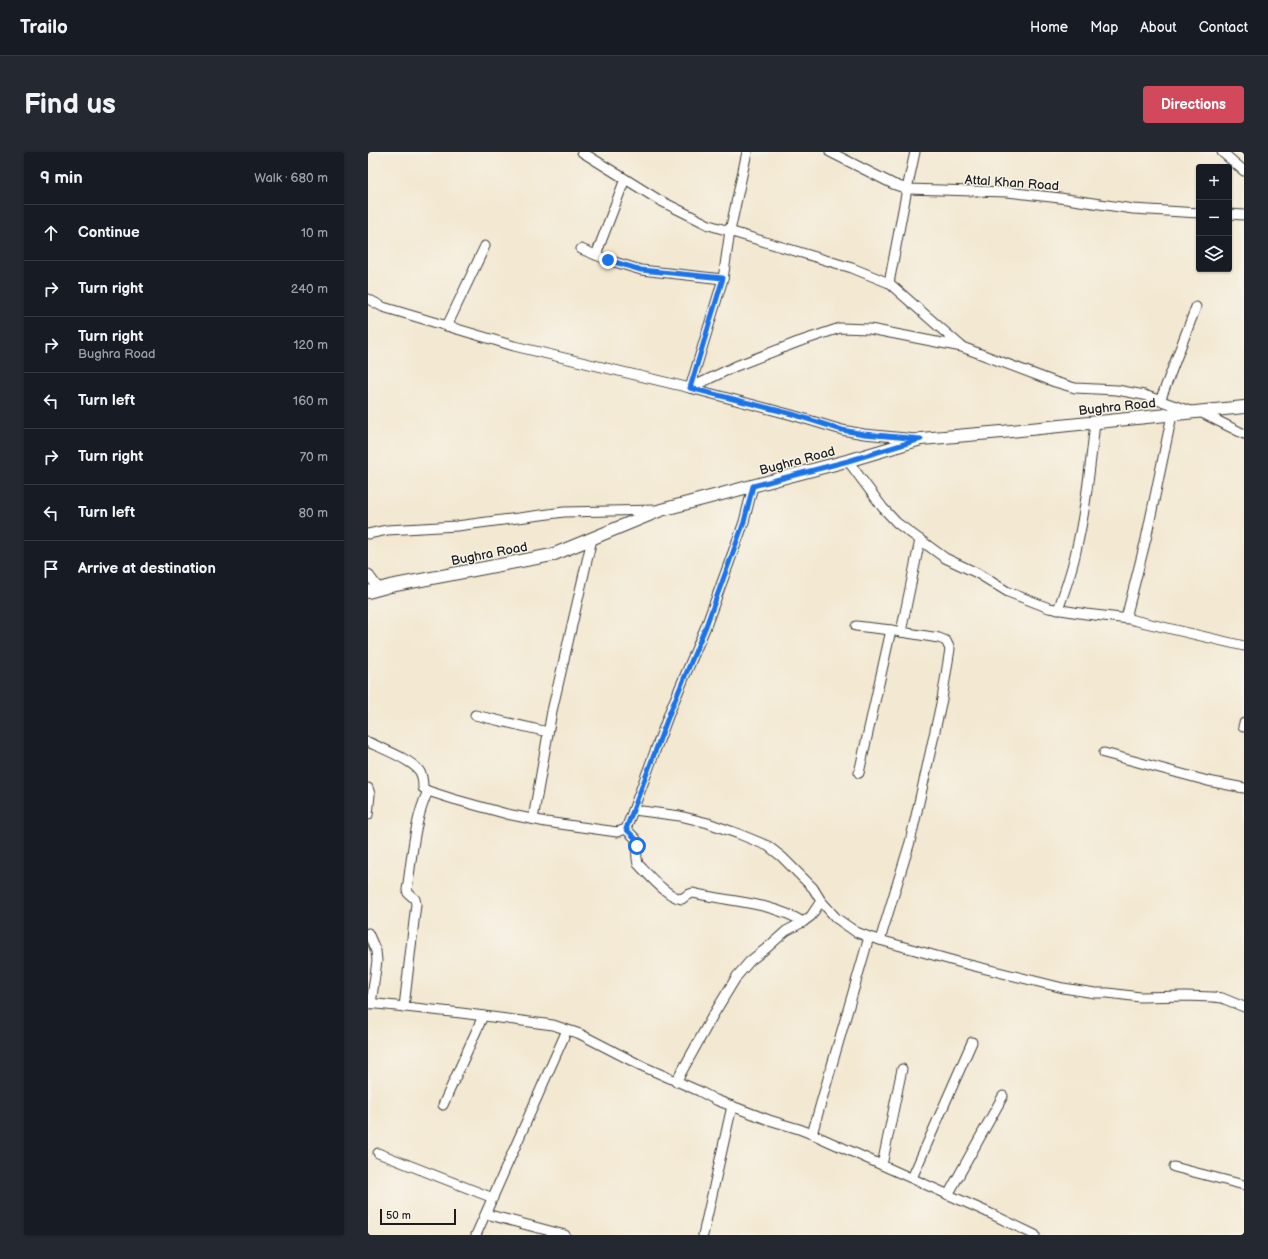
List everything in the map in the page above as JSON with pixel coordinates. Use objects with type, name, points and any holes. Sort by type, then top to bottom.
[{"type":"street","points":[[582,152],[660,200],[709,225],[852,268],[889,284],[962,347]]},
{"type":"street","points":[[690,388],[723,278],[730,231],[747,152]]},
{"type":"street","name":"Attal Khan Road","points":[[830,152],[893,184],[907,189],[1007,192],[1132,209],[1196,213]]},
{"type":"street","points":[[889,284],[915,152]]},
{"type":"street","points":[[1222,152],[1244,171]]},
{"type":"street","points":[[596,255],[625,179]]},
{"type":"street","points":[[1232,214],[1244,215]]},
{"type":"street","points":[[447,326],[485,246]]},
{"type":"street","points":[[581,249],[641,270],[723,278]]},
{"type":"street","points":[[368,299],[383,307],[514,346],[792,414],[842,430],[864,434],[921,439]]},
{"type":"street","points":[[1160,401],[1196,307]]},
{"type":"street","points":[[690,388],[736,366],[798,342],[840,328],[870,329],[962,347],[1075,388],[1116,390],[1144,395],[1197,412],[1244,434]]},
{"type":"street","name":"Bughra Road","points":[[374,590],[552,555],[661,510],[848,461],[921,439],[1095,423],[1244,407]]},
{"type":"street","points":[[1126,618],[1147,532],[1172,415]]},
{"type":"street","points":[[1058,610],[1069,580],[1084,514],[1095,423]]},
{"type":"street","points":[[848,461],[897,523],[945,558],[977,573],[1008,592],[1049,608],[1126,618],[1244,646]]},
{"type":"street","points":[[368,742],[416,767],[423,778],[424,788],[452,800],[533,819],[617,832],[626,829],[670,712],[706,626],[744,522],[753,486]]},
{"type":"street","points":[[368,534],[388,530],[457,526],[564,512],[661,510]]},
{"type":"street","points":[[533,819],[548,732],[592,538]]},
{"type":"street","points":[[901,632],[920,540]]},
{"type":"street","points":[[368,574],[374,590]]},
{"type":"street","points":[[856,626],[939,638],[946,641],[950,649],[942,699],[910,842],[880,940]]},
{"type":"street","points":[[859,773],[891,630]]},
{"type":"street","points":[[475,715],[548,732]]},
{"type":"street","points":[[1104,753],[1208,781],[1244,788]]},
{"type":"street","points":[[368,788],[370,794],[368,815]]},
{"type":"street","points":[[404,1007],[416,904],[415,899],[408,893],[407,890],[415,835],[423,801],[428,791]]},
{"type":"street","points":[[634,810],[680,816],[708,823],[768,846],[782,857],[808,883],[836,918],[856,932],[870,937],[958,962],[1063,988],[1095,993],[1140,997],[1213,997],[1222,998],[1244,1007]]},
{"type":"street","points":[[626,829],[636,839],[636,860],[638,864],[668,892],[676,897],[682,899],[687,894],[694,893],[767,907],[792,915],[803,922]]},
{"type":"street","points":[[676,1082],[712,1017],[737,976],[750,961],[786,932],[811,916],[821,901]]},
{"type":"street","points":[[368,933],[376,951],[377,961],[370,1003],[553,1025],[580,1034],[676,1082],[732,1106],[812,1134],[1035,1235]]},
{"type":"street","points":[[812,1134],[870,937]]},
{"type":"street","points":[[443,1105],[483,1016]]},
{"type":"street","points":[[476,1235],[567,1030]]},
{"type":"street","points":[[912,1178],[972,1042]]},
{"type":"street","points":[[882,1165],[902,1069]]},
{"type":"street","points":[[948,1195],[1003,1096]]},
{"type":"street","points":[[703,1235],[732,1106]]},
{"type":"street","points":[[378,1152],[493,1198]]},
{"type":"street","points":[[1174,1167],[1244,1185]]},
{"type":"street","points":[[486,1214],[565,1235]]},
{"type":"route","points":[[608,260],[641,270],[723,278],[690,388],[792,414],[842,430],[864,434],[921,439],[848,461],[753,486],[744,522],[706,626],[670,712],[626,829],[636,839],[637,846]]}]
